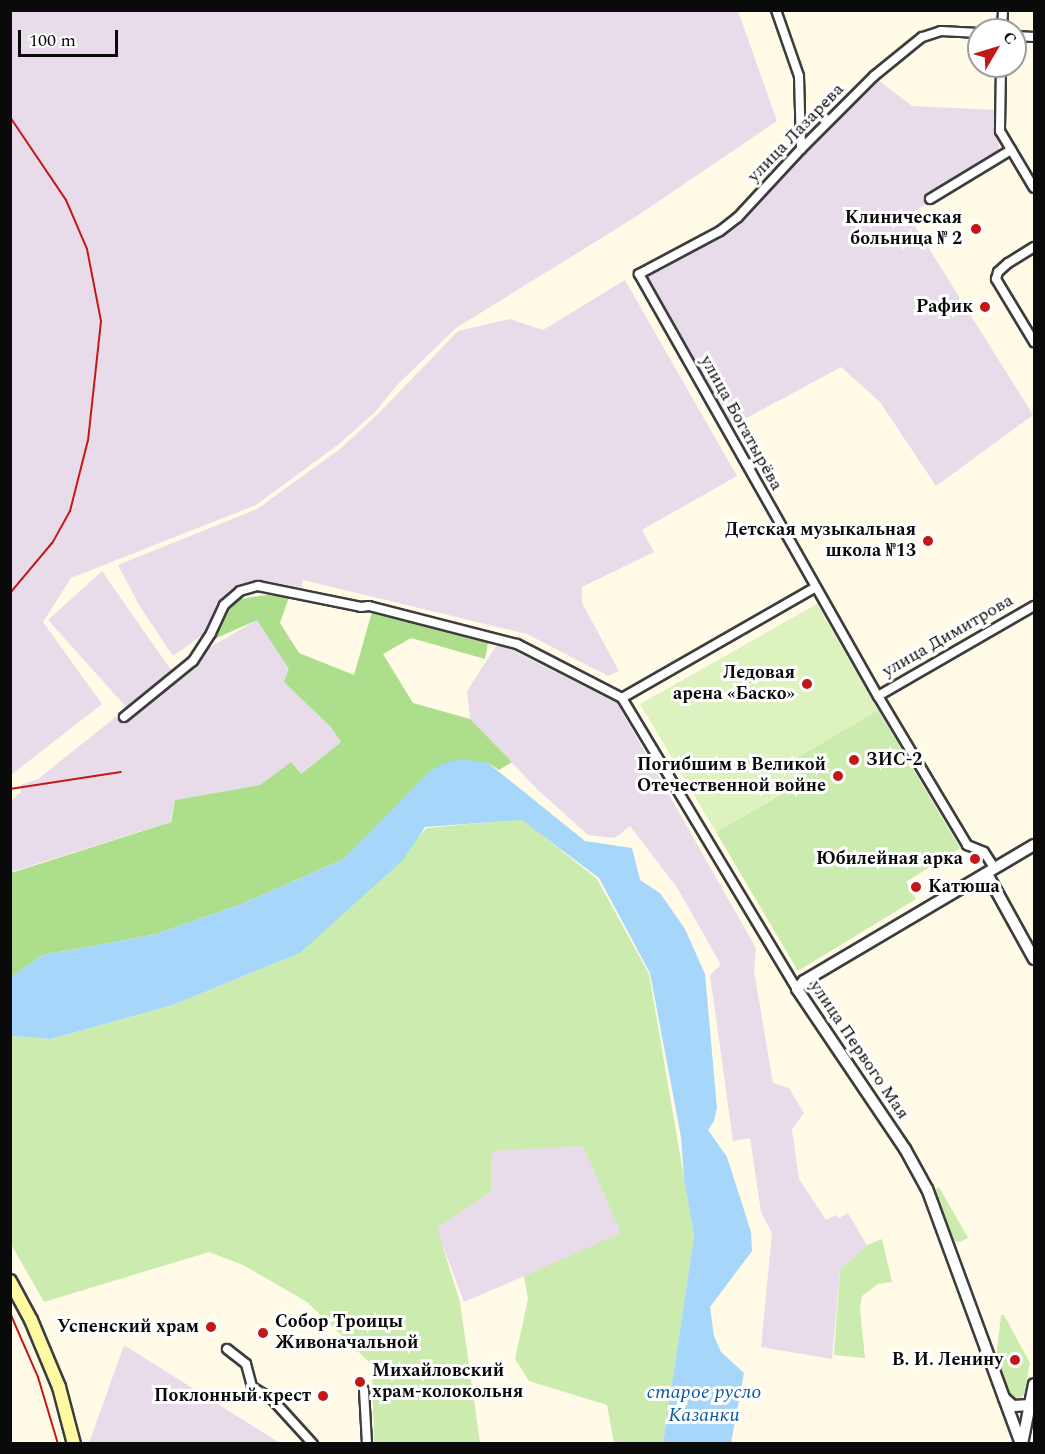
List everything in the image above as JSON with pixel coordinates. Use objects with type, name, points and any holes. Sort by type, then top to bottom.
[{"type":"main road","points":[[10,1281],[31,1320],[59,1387],[74,1443]]},
{"type":"street","points":[[776,10],[799,76],[801,149]]},
{"type":"street","name":"улица Лазарева","points":[[639,274],[720,231],[738,217],[801,149],[874,76],[922,37],[942,31],[967,32]]},
{"type":"street","points":[[1001,78],[1000,131],[1035,188]]},
{"type":"street","points":[[930,199],[1011,150]]},
{"type":"street","points":[[1035,247],[1008,263],[998,272],[996,279],[1035,342]]},
{"type":"street","name":"улица Богатырёва","points":[[639,274],[814,588],[967,845],[984,852],[991,872]]},
{"type":"street","points":[[124,717],[193,661],[211,633],[224,606],[240,591],[258,586],[361,607],[369,606],[517,644],[622,698],[814,588]]},
{"type":"street","name":"улица Димитрова","points":[[878,696],[1035,606]]},
{"type":"street","name":"улица Первого Мая","points":[[622,698],[797,989],[905,1149],[927,1190],[1022,1443]]},
{"type":"street","points":[[797,989],[804,981],[1035,845]]},
{"type":"street","points":[[991,872],[1035,959]]},
{"type":"street","points":[[227,1349],[246,1364],[252,1387],[272,1400],[313,1443]]},
{"type":"street","points":[[1022,1443],[1033,1405],[1035,1384]]},
{"type":"street","points":[[364,1390],[366,1443]]},
{"type":"street","points":[[1004,1398],[1013,1406],[1033,1405]]},
{"type":"shaded area","points":[[11,10],[738,11],[777,121],[634,218],[456,328],[397,385],[376,411],[339,444],[256,505],[71,578],[43,622],[102,704],[11,775]]},
{"type":"shaded area","points":[[878,80],[912,106],[996,110],[1000,160],[908,215],[1033,415],[936,486],[880,402],[841,367],[730,427],[644,276],[739,220]]},
{"type":"shaded area","points":[[625,280],[737,476],[642,530],[654,552],[582,587],[582,603],[619,671],[608,676],[527,634],[303,580],[301,588],[267,581],[248,582],[229,590],[208,631],[173,656],[139,605],[118,565],[257,509],[340,449],[378,414],[458,331],[510,319],[543,330]]},
{"type":"shaded area","points":[[102,571],[171,670],[257,620],[341,742],[301,774],[291,762],[260,785],[175,800],[170,822],[11,872],[10,802],[21,792],[21,785],[38,779],[127,708],[48,620]]},
{"type":"shaded area","points":[[498,643],[617,703],[756,948],[754,971],[773,1083],[789,1088],[804,1113],[792,1129],[799,1179],[826,1220],[836,1215],[839,1218],[848,1213],[867,1245],[840,1270],[832,1359],[761,1347],[772,1233],[761,1212],[750,1138],[733,1141],[710,975],[721,965],[678,889],[630,826],[615,838],[588,835],[538,790],[470,719],[467,691]]},
{"type":"shaded area","points":[[583,1146],[622,1234],[464,1302],[436,1228],[491,1191],[492,1151]]},
{"type":"shaded area","points":[[124,1345],[280,1443],[89,1443]]},
{"type":"green space","points":[[266,595],[289,597],[280,623],[299,653],[354,675],[372,612],[488,643],[485,659],[411,638],[383,654],[413,703],[470,719],[512,762],[499,770],[488,763],[342,860],[239,905],[153,935],[43,955],[11,977],[11,873],[171,822],[175,800],[260,785],[291,762],[301,774],[341,742],[330,726],[284,682],[289,669],[257,620],[212,640],[223,613],[240,599]]},
{"type":"green space","points":[[817,604],[878,710],[793,760],[804,780],[716,832],[640,704]]},
{"type":"green space","points":[[878,710],[960,848],[906,882],[916,899],[798,971],[716,832],[804,781],[793,760]]},
{"type":"green space","points":[[522,819],[597,879],[649,974],[694,1236],[663,1443],[614,1443],[607,1405],[529,1381],[515,1359],[528,1299],[524,1276],[621,1233],[583,1146],[492,1151],[491,1191],[437,1228],[460,1302],[480,1443],[374,1443],[372,1365],[307,1302],[243,1265],[209,1252],[44,1302],[11,1244],[11,1036],[51,1039],[173,1005],[300,953],[427,828]]},
{"type":"green space","points":[[939,1187],[968,1238],[960,1242],[952,1241],[947,1236],[930,1193]]},
{"type":"green space","points":[[882,1239],[892,1282],[878,1284],[862,1296],[860,1309],[865,1358],[834,1355],[840,1270],[867,1245]]},
{"type":"green space","points":[[1001,1315],[1004,1315],[1030,1363],[1024,1395],[1019,1399],[1010,1396],[996,1358]]},
{"type":"water","name":"старое русло Казанки","points":[[461,759],[488,763],[585,841],[632,848],[640,880],[660,893],[685,929],[705,974],[717,1108],[714,1121],[708,1130],[727,1157],[751,1232],[752,1251],[710,1307],[714,1336],[721,1352],[744,1373],[731,1443],[663,1443],[694,1236],[684,1179],[681,1137],[650,973],[599,878],[522,820],[425,827],[403,860],[300,953],[173,1005],[51,1039],[11,1036],[11,977],[43,955],[153,935],[239,905],[342,860],[431,770]]},
{"type":"railway","points":[[10,117],[66,200],[87,249],[101,321],[88,440],[70,511],[52,543],[10,593]]},
{"type":"railway","points":[[10,789],[121,772]]},
{"type":"railway","points":[[10,1313],[38,1377],[58,1444]]},
{"type":"place","name":"Клиническая больница № 2","points":[[976,229]]},
{"type":"place","name":"Рафик","points":[[985,307]]},
{"type":"place","name":"Детская музыкальная школа №13","points":[[928,541]]},
{"type":"place","name":"Ледовая арена «Баско»","points":[[807,684]]},
{"type":"place","name":"ЗИС-2","points":[[854,760]]},
{"type":"place","name":"Погибшим в Великой Отечественной войне","points":[[838,776]]},
{"type":"place","name":"Юбилейная арка","points":[[975,859]]},
{"type":"place","name":"Катюша","points":[[916,887]]},
{"type":"place","name":"Успенский храм","points":[[211,1327]]},
{"type":"place","name":"Собор Троицы Живоначальной","points":[[263,1333]]},
{"type":"place","name":"В. И. Ленину","points":[[1015,1360]]},
{"type":"place","name":"Михайловский храм-колокольня","points":[[360,1382]]},
{"type":"place","name":"Поклонный крест","points":[[323,1396]]}]
